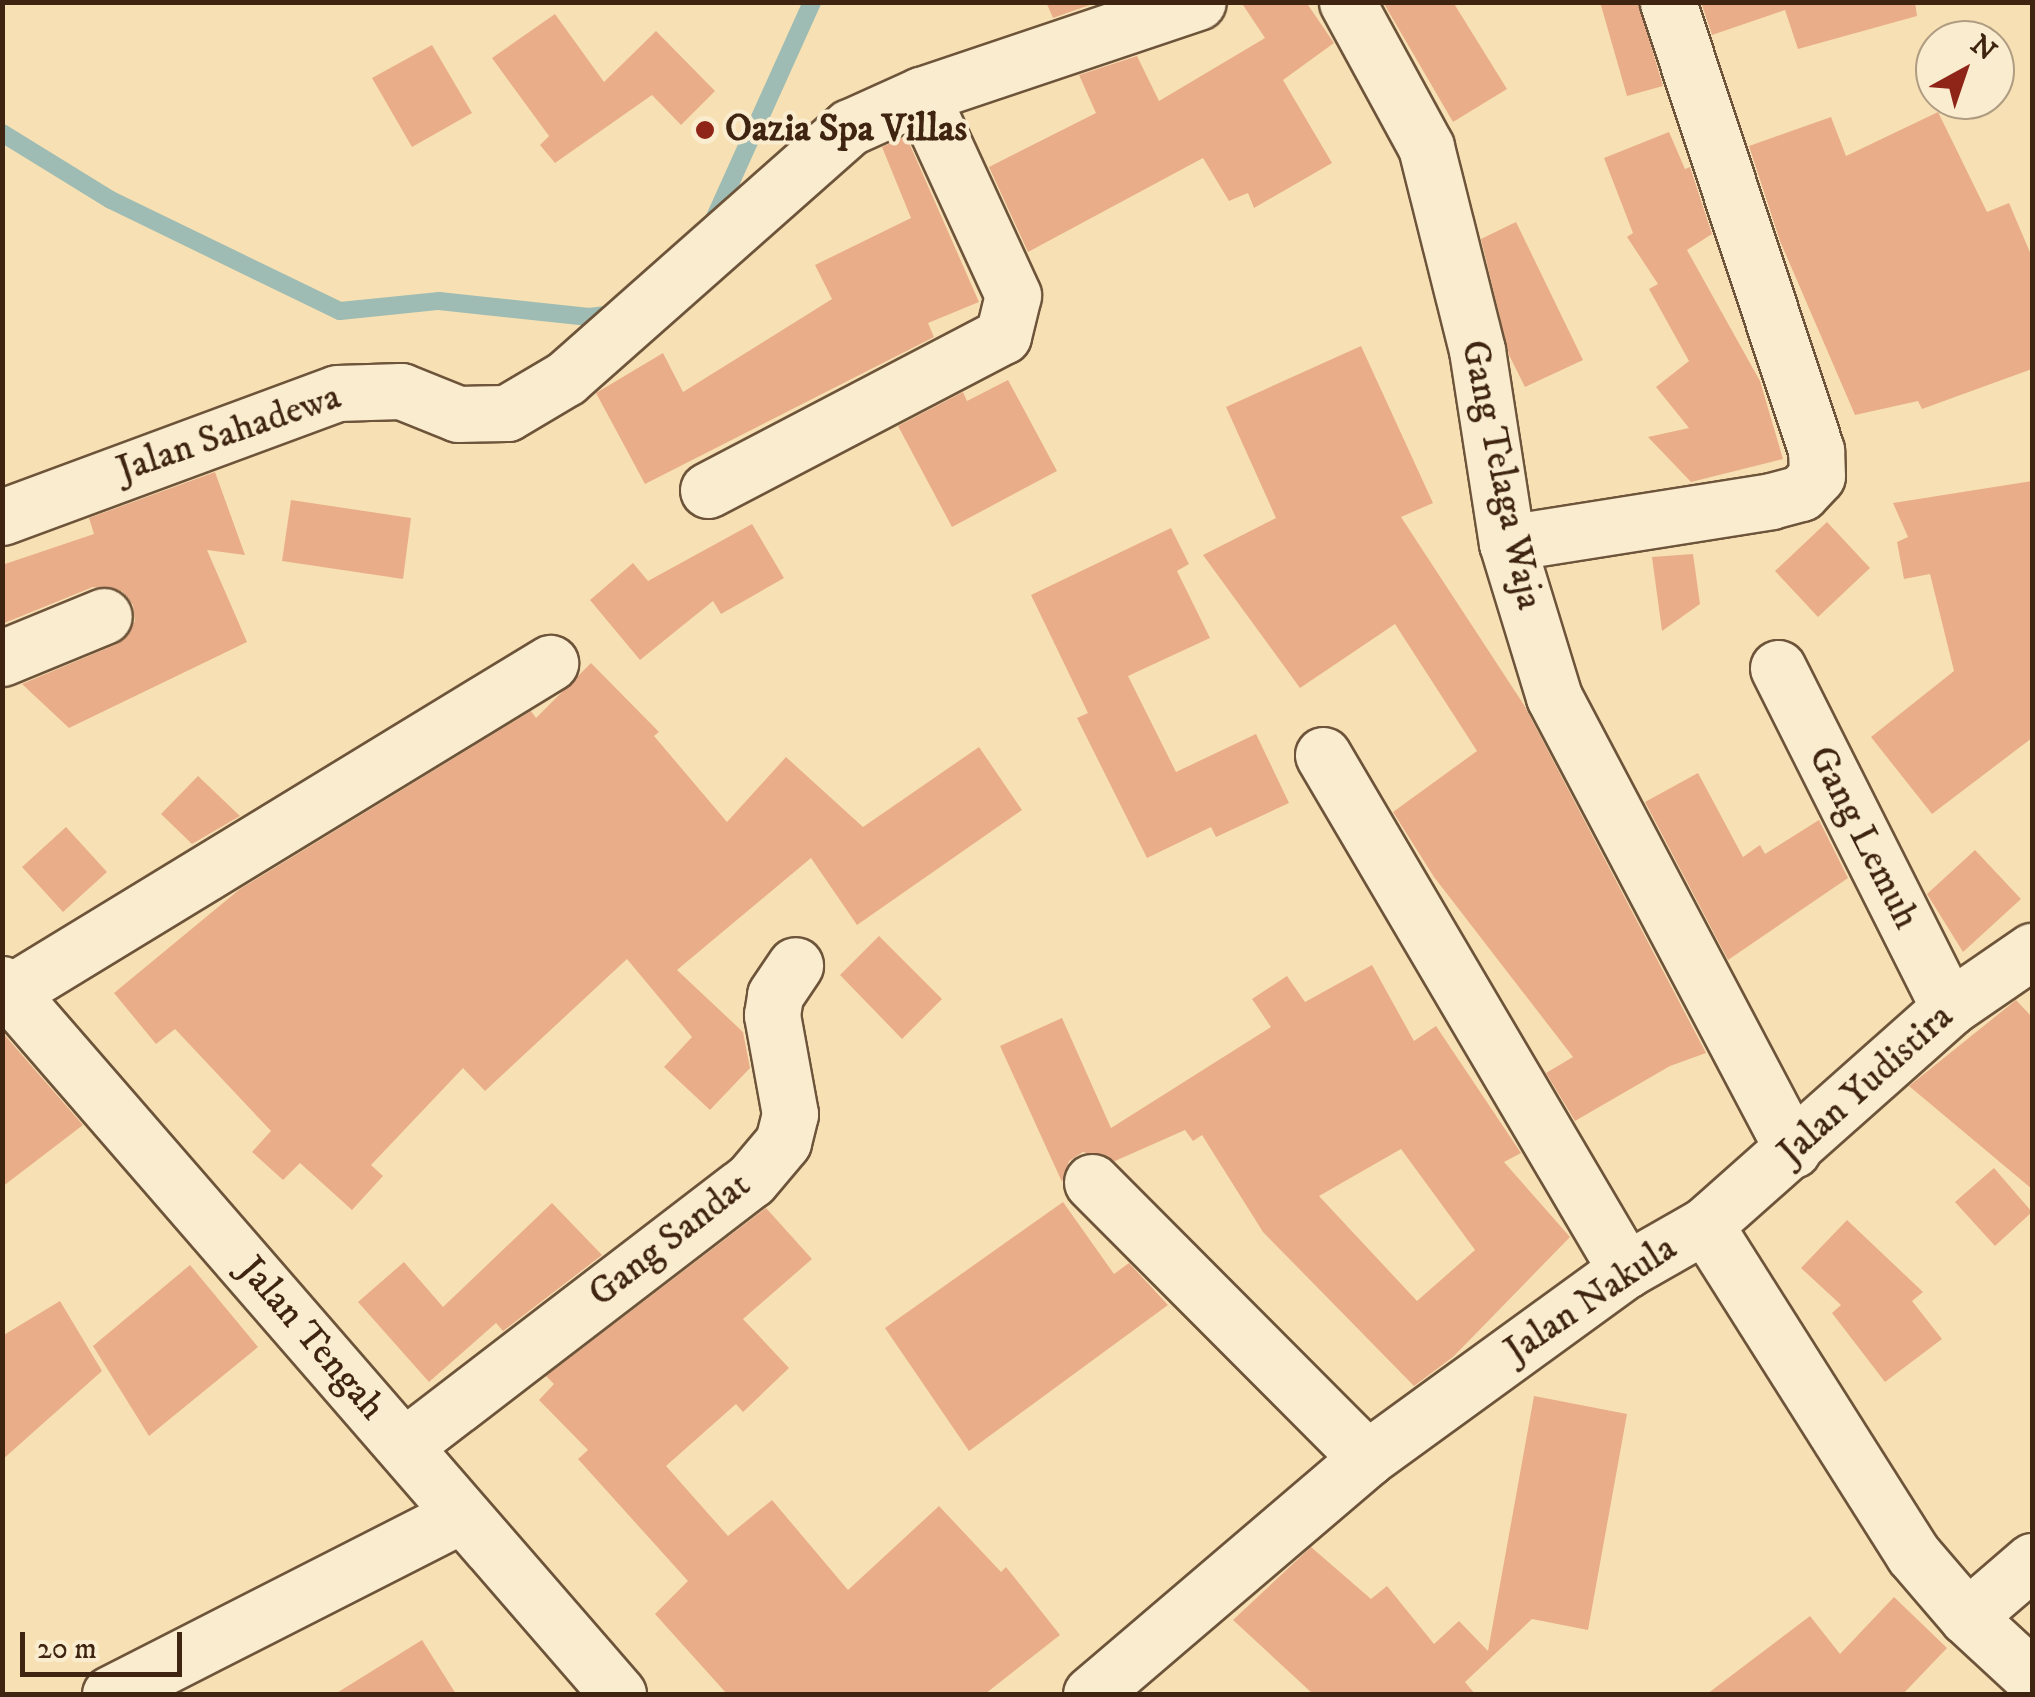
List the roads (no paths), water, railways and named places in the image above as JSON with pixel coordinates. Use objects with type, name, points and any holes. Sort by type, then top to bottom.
[{"type":"street","points":[[708,490],[1003,336],[1013,295],[920,95],[1198,2]]},
{"type":"street","name":"Gang Telaga Waja","points":[[1348,2],[1426,147],[1477,350],[1506,543],[1554,697],[1793,1150]]},
{"type":"street","points":[[1506,543],[1770,501],[1800,493],[1817,476],[1816,450],[1668,2]]},
{"type":"street","name":"Jalan Sahadewa","points":[[2,517],[336,393],[401,390],[458,414],[507,413],[566,378],[800,166],[850,127],[920,95]]},
{"type":"street","points":[[2,658],[104,616]]},
{"type":"street","points":[[6,988],[550,663]]},
{"type":"street","name":"Gang Lemuh","points":[[1778,668],[1949,1008]]},
{"type":"street","points":[[1323,754],[1626,1270]]},
{"type":"street","name":"Jalan Yudistira","points":[[1705,1225],[1949,1008],[2032,951]]},
{"type":"street","name":"Gang Sandat","points":[[404,1446],[751,1180],[783,1142],[790,1114],[772,1016],[775,995],[796,965]]},
{"type":"street","name":"Jalan Tengah","points":[[6,988],[618,1694]]},
{"type":"street","points":[[1092,1182],[1367,1458]]},
{"type":"street","name":"Jalan Nakula","points":[[1091,1694],[1367,1458],[1626,1270],[1705,1225],[1912,1554],[1966,1617],[2032,1677]]},
{"type":"street","points":[[110,1694],[460,1516]]},
{"type":"street","points":[[1966,1617],[2032,1561]]},
{"type":"waterway","points":[[711,226],[812,2]]},
{"type":"waterway","points":[[2,133],[111,200],[340,311],[439,301],[589,317],[615,314]]},
{"type":"place","name":"Oazia Spa Villas","points":[[705,130]]}]
